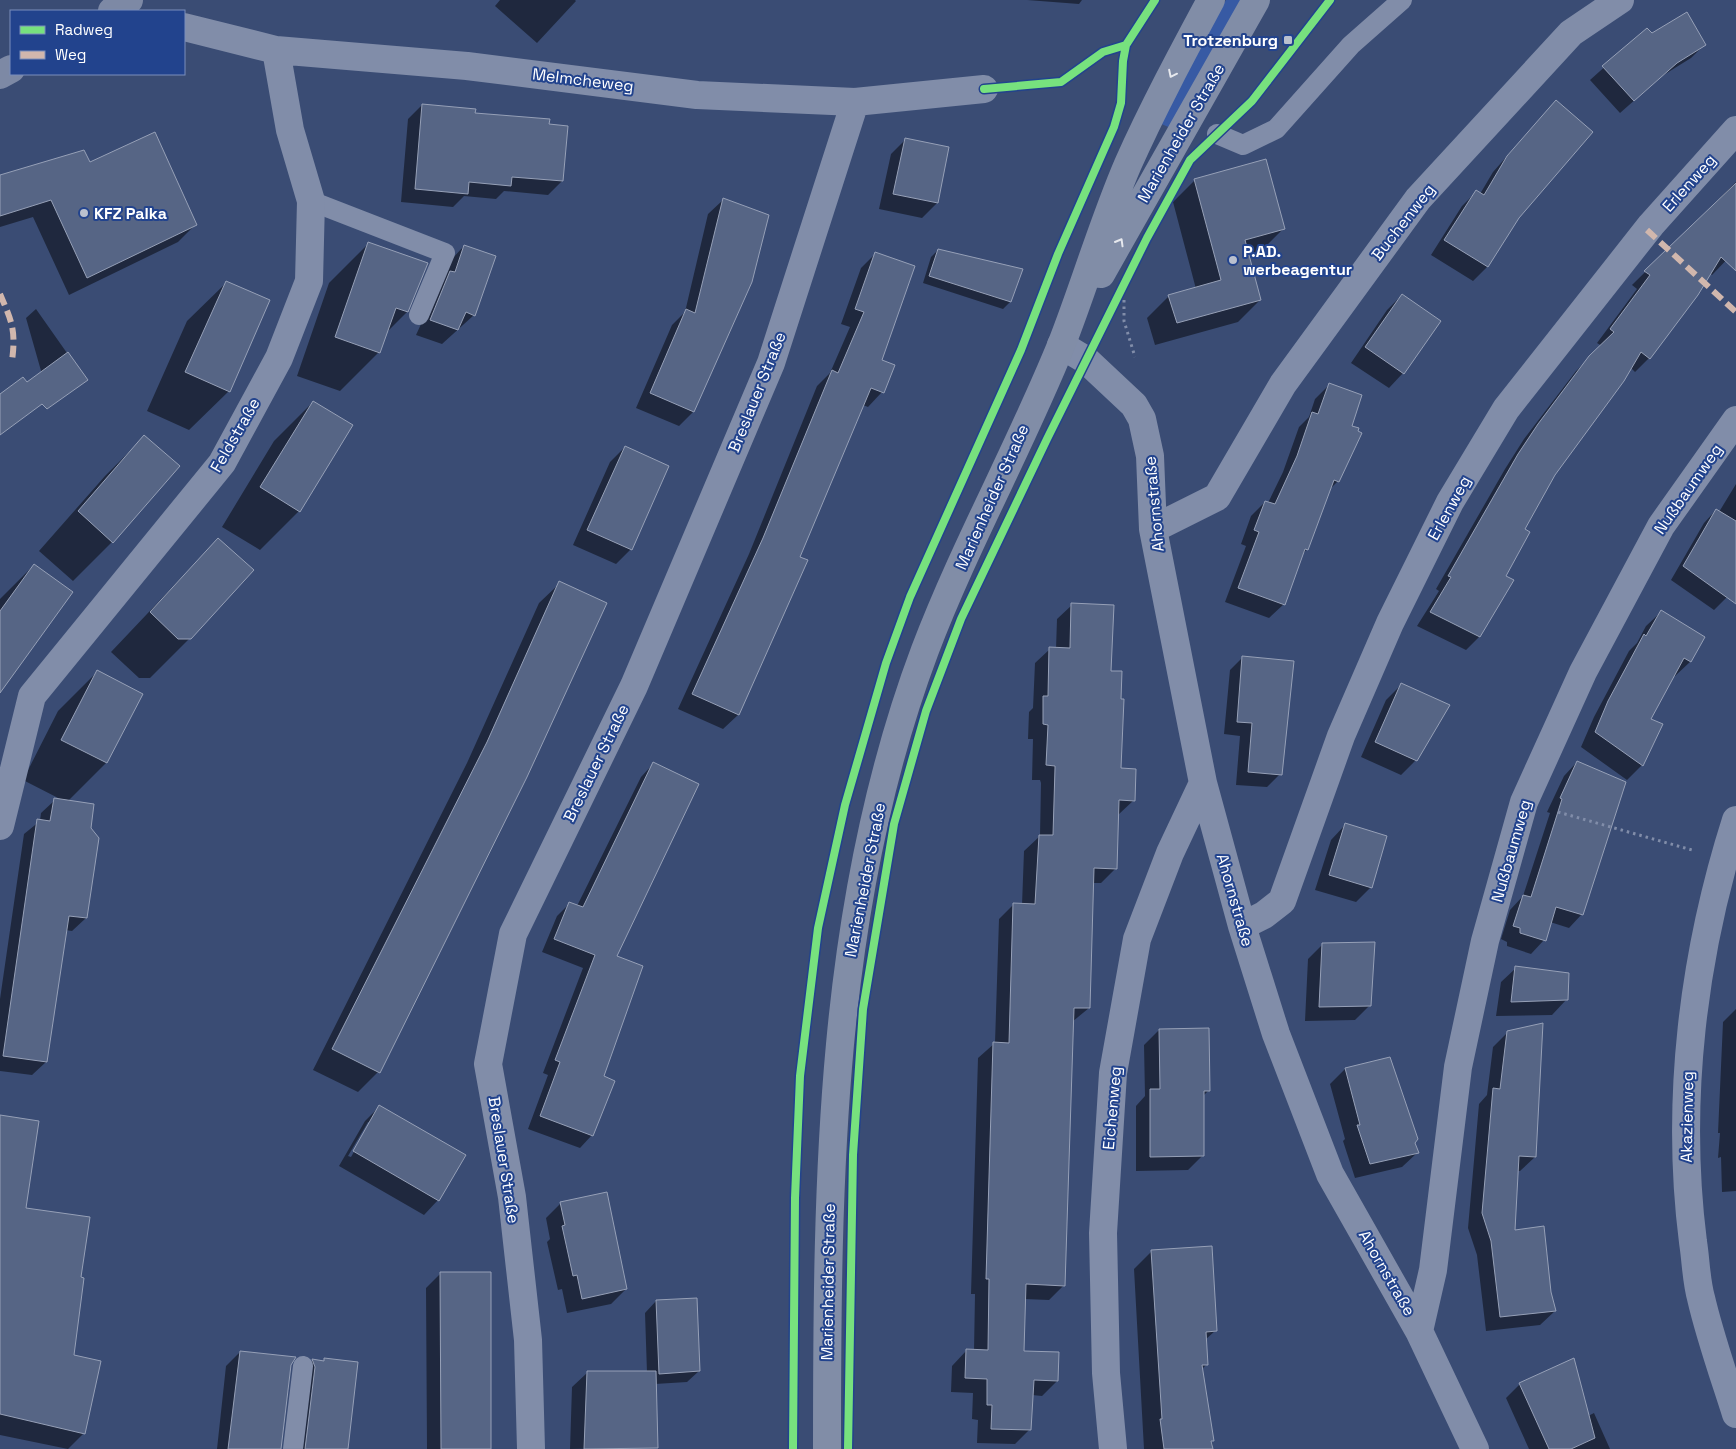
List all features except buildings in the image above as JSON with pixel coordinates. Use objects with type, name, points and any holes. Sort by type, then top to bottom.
[{"type":"main road","name":"Marienheider Straße","points":[[827,1449],[827,1247],[833,1116],[850,956],[868,846],[894,750],[925,651],[975,534],[1061,345],[1127,165],[1178,61],[1211,0]]},
{"type":"main road","name":"Marienheider Straße","points":[[1061,345],[1256,0]]},
{"type":"street","name":"Buchenweg","points":[[1153,529],[1216,496],[1283,384],[1418,199],[1571,33],[1620,0]]},
{"type":"street","name":"Melmcheweg","points":[[185,26],[276,50],[467,66],[697,95],[855,102],[984,89]]},
{"type":"street","name":"Feldstraße","points":[[0,826],[32,696],[222,463],[278,358],[309,281],[311,202],[290,130],[276,50]]},
{"type":"street","name":"Breslauer Straße","points":[[531,1449],[527,1331],[512,1197],[488,1064],[513,934],[634,686],[771,363],[855,102]]},
{"type":"street","name":"Erlenweg","points":[[1242,926],[1264,915],[1282,901],[1341,736],[1390,623],[1450,502],[1506,409],[1652,225],[1736,130]]},
{"type":"street","name":"Ahornstraße","points":[[1061,345],[1086,360],[1134,405],[1142,419],[1150,456],[1153,529],[1204,783],[1242,926],[1276,1034],[1330,1174],[1419,1331],[1475,1449]]},
{"type":"street","name":"Nußbaumweg","points":[[1419,1331],[1433,1270],[1458,1067],[1485,941],[1524,802],[1583,672],[1660,526],[1736,420]]},
{"type":"street","name":"Eichenweg","points":[[1113,1449],[1106,1374],[1103,1233],[1113,1073],[1137,940],[1170,853],[1204,783]]},
{"type":"street","name":"Akazienweg","points":[[1736,820],[1723,859],[1697,984],[1686,1085],[1686,1191],[1700,1297],[1736,1414]]},
{"type":"lane","points":[[1217,134],[1244,145],[1276,129],[1350,45],[1402,0]]},
{"type":"lane","points":[[311,202],[445,252],[419,315]]},
{"type":"lane","points":[[293,1449],[303,1366]]},
{"type":"path","points":[[1524,802],[1723,859]]},
{"type":"shaded area","points":[[1226,0],[1245,0],[1173,129],[1159,123]]},
{"type":"marked path","points":[[1647,230],[1736,312]]},
{"type":"marked path","points":[[0,294],[12,326],[14,341],[12,361]]},
{"type":"cycle path","points":[[793,1449],[795,1198],[800,1076],[818,928],[845,805],[886,663],[910,597],[1021,350],[1058,254],[1114,127],[1121,103],[1123,61],[1126,45],[1155,0]]},
{"type":"cycle path","points":[[848,1449],[853,1155],[863,1009],[894,824],[926,711],[961,619],[1047,439],[1147,238],[1190,160],[1252,101],[1330,0]]},
{"type":"cycle path","points":[[984,89],[1061,82],[1103,52],[1126,45]]},
{"type":"place","name":"Trotzenburg","points":[[1288,40]]},
{"type":"place","name":"KFZ Palka","points":[[84,213]]},
{"type":"place","name":"P.AD. werbeagentur","points":[[1233,260]]}]
